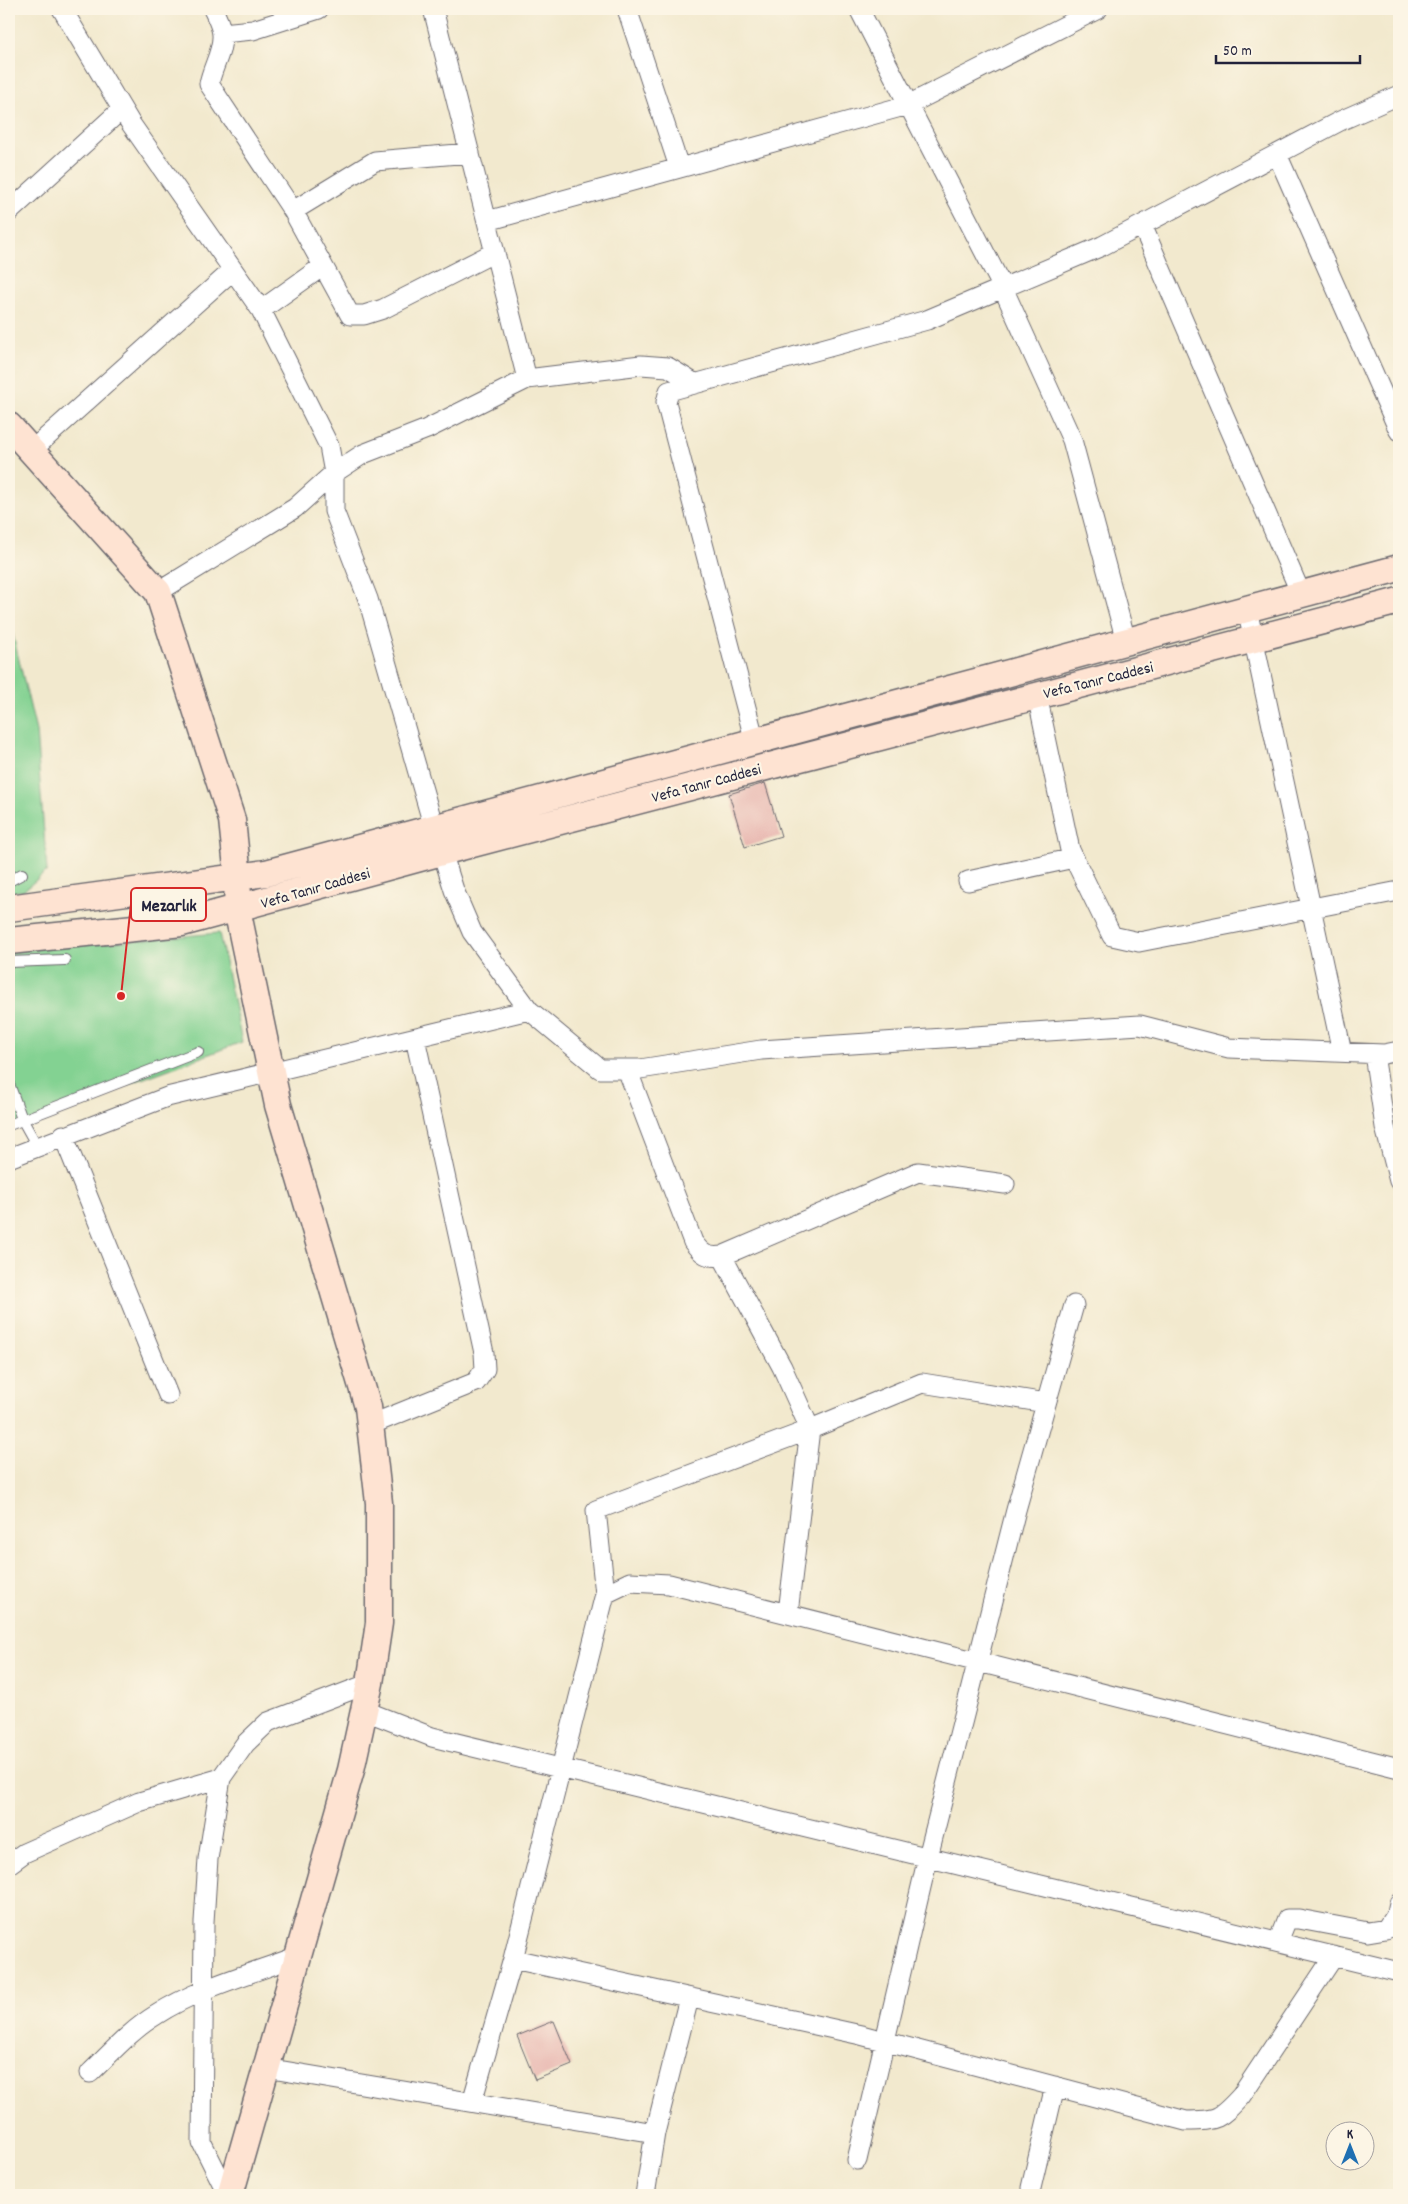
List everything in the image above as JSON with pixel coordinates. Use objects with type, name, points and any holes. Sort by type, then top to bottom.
[{"type":"main road","points":[[9,426],[158,592],[232,820],[238,877],[237,909],[278,1105],[368,1407],[379,1503],[379,1623],[370,1683],[362,1710],[352,1770],[229,2195]]},
{"type":"main road","name":"Vefa Tanır Caddesi","points":[[9,941],[182,923],[237,909],[438,840],[755,742],[1399,568]]},
{"type":"main road","name":"Vefa Tanır Caddesi","points":[[9,908],[266,873],[438,840],[1037,695],[1399,601]]},
{"type":"street","points":[[62,9],[122,109],[261,310],[329,446],[334,473],[334,511],[368,599],[438,840],[454,890],[472,932],[529,1010],[600,1069],[640,1069],[761,1050],[1140,1025],[1229,1048],[1374,1054],[1399,1051]]},
{"type":"street","points":[[213,9],[222,33],[219,56],[212,70],[209,84],[293,211],[350,315],[364,315],[383,309],[495,252]]},
{"type":"street","points":[[222,33],[253,30],[319,9]]},
{"type":"street","points":[[433,9],[527,379]]},
{"type":"street","points":[[628,9],[679,167]]},
{"type":"street","points":[[858,9],[1003,288],[1072,440],[1126,641]]},
{"type":"street","points":[[487,221],[908,105],[1076,13],[1098,9]]},
{"type":"street","points":[[755,742],[666,402],[669,391],[928,320],[1102,246],[1340,121],[1399,95]]},
{"type":"street","points":[[9,212],[122,109]]},
{"type":"street","points":[[293,211],[375,161],[470,153]]},
{"type":"street","points":[[1277,154],[1399,431]]},
{"type":"street","points":[[1142,225],[1301,594]]},
{"type":"street","points":[[261,310],[323,266]]},
{"type":"street","points":[[31,451],[233,270]]},
{"type":"street","points":[[158,592],[295,508],[334,473],[363,454],[427,429],[527,379],[641,365],[668,367],[694,383]]},
{"type":"street","points":[[1247,609],[1342,1052]]},
{"type":"street","points":[[1037,695],[1070,850],[1112,936],[1139,942],[1312,910],[1399,891]]},
{"type":"street","points":[[968,881],[1074,858]]},
{"type":"street","points":[[9,1158],[63,1135],[167,1097],[529,1010]]},
{"type":"street","points":[[370,1425],[476,1382],[485,1369],[484,1352],[414,1038]]},
{"type":"street","points":[[1374,1054],[1385,1127],[1399,1181]]},
{"type":"street","points":[[627,1069],[693,1242],[702,1254],[711,1258],[722,1256],[918,1172],[1005,1184]]},
{"type":"street","points":[[63,1135],[168,1395]]},
{"type":"street","points":[[722,1256],[782,1366],[810,1429],[788,1613]]},
{"type":"street","points":[[857,2160],[928,1857],[1016,1510],[1074,1305]]},
{"type":"street","points":[[472,2102],[513,1959],[605,1594],[596,1510],[810,1429],[922,1383],[1046,1403]]},
{"type":"street","points":[[605,1594],[630,1582],[669,1584],[978,1660],[1399,1768]]},
{"type":"street","points":[[229,2195],[202,2143],[204,1922],[208,1860],[220,1778],[245,1744],[268,1722],[370,1683]]},
{"type":"street","points":[[362,1710],[432,1737],[1399,1972]]},
{"type":"street","points":[[9,1864],[24,1853],[139,1802],[220,1778]]},
{"type":"street","points":[[1278,1942],[1287,1919],[1299,1919],[1368,1932],[1386,1929],[1397,1912],[1399,1903]]},
{"type":"street","points":[[90,2073],[124,2039],[156,2014],[203,1991],[298,1956]]},
{"type":"street","points":[[513,1959],[884,2042],[1186,2121],[1211,2121],[1225,2113],[1241,2096],[1334,1956]]},
{"type":"street","points":[[645,2195],[655,2133],[689,1998]]},
{"type":"street","points":[[266,2068],[655,2133]]},
{"type":"street","points":[[1030,2188],[1055,2086]]},
{"type":"lane","points":[[9,882],[22,874]]},
{"type":"lane","points":[[9,962],[65,960]]},
{"type":"lane","points":[[9,1125],[198,1052]]},
{"type":"lane","points":[[9,1084],[22,1119],[37,1146]]},
{"type":"green space","points":[[9,618],[36,731],[47,871],[23,891],[9,892]]},
{"type":"green space","points":[[219,933],[242,1042],[50,1113],[9,1131],[9,951]]},
{"type":"building","points":[[765,783],[781,836],[745,847],[729,794]]},
{"type":"building","points":[[554,2021],[572,2065],[535,2080],[517,2036]]},
{"type":"place","name":"Mezarlık","points":[[121,996]]}]
